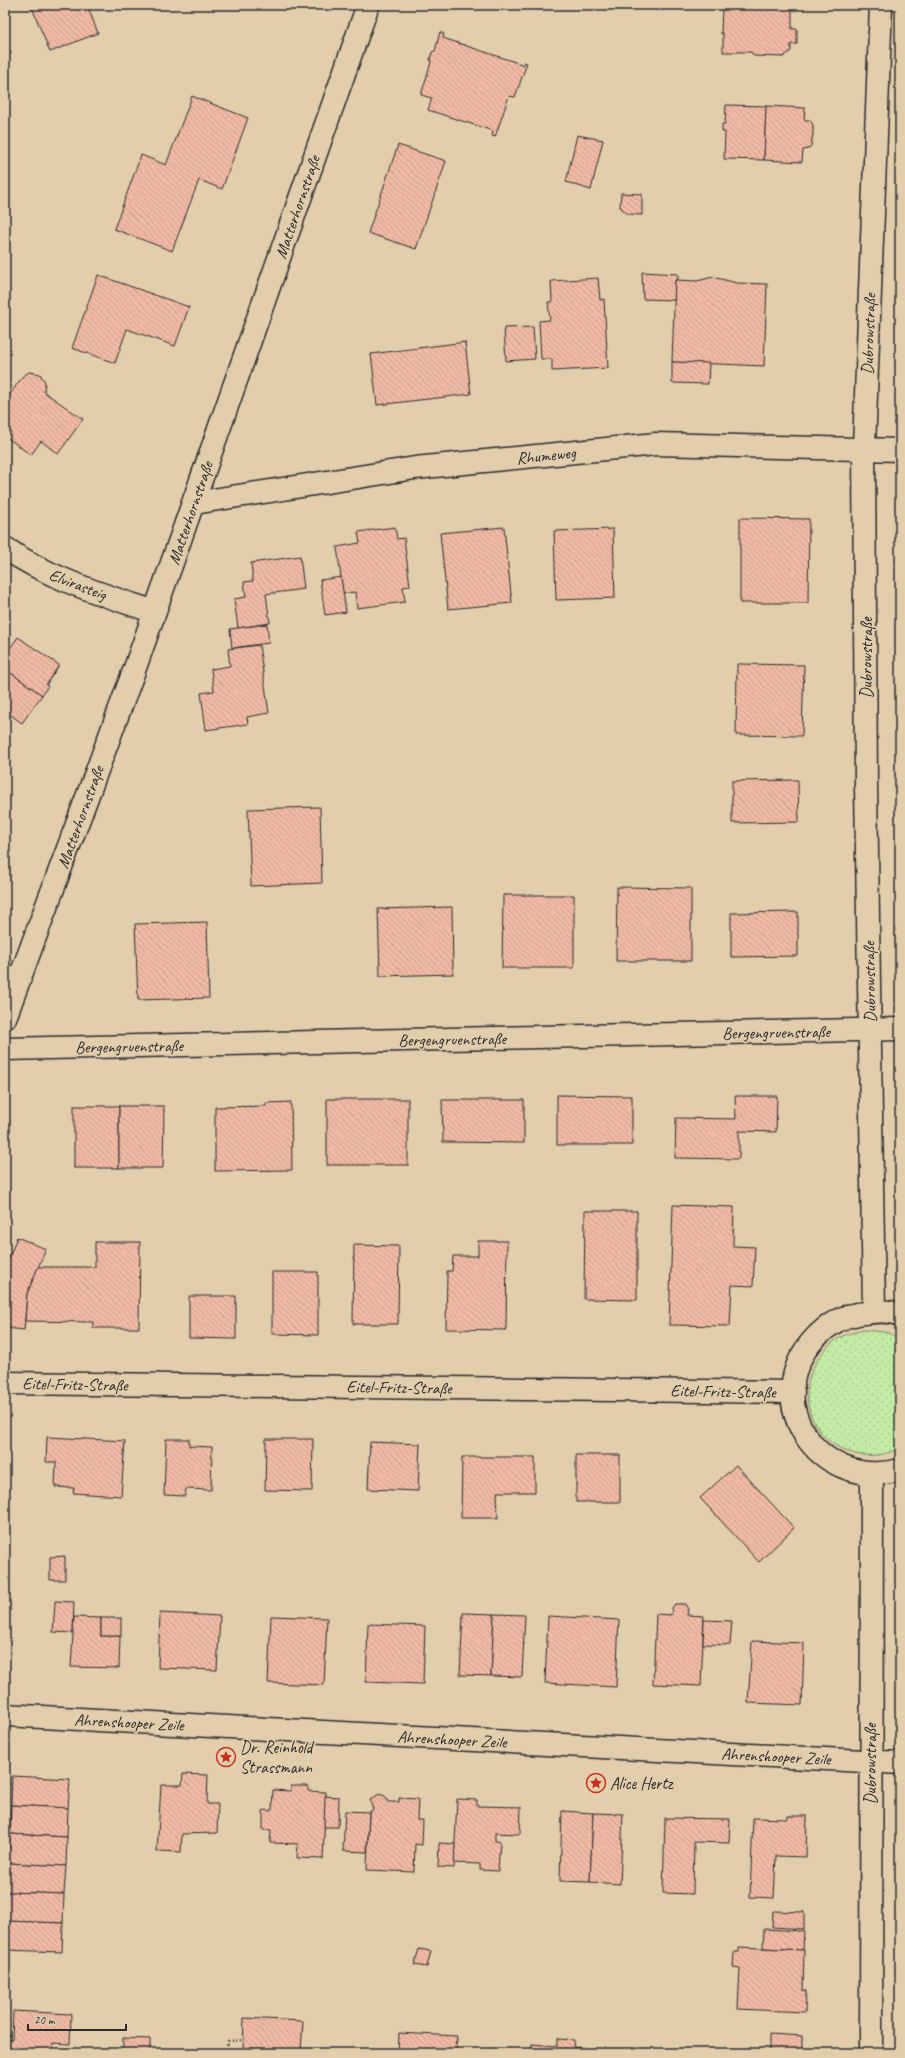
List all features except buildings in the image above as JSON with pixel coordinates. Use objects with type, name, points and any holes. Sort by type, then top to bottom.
[{"type":"street","name":"Matterhornstraße","points":[[5,1018],[155,612],[368,5]]},
{"type":"street","name":"Dubrowstraße","points":[[874,1311],[864,448],[881,5]]},
{"type":"street","name":"Rhumeweg","points":[[194,503],[415,468],[656,444],[900,450]]},
{"type":"street","name":"Elvirasteig","points":[[5,548],[49,574],[155,612]]},
{"type":"street","name":"Bergengruenstraße","points":[[5,1049],[900,1029]]},
{"type":"street","points":[[900,1315],[874,1311],[850,1315],[827,1326],[809,1344],[797,1367],[793,1392],[796,1417],[807,1440],[825,1458],[847,1470],[872,1475],[900,1470]]},
{"type":"street","name":"Eitel-Fritz-Straße","points":[[5,1383],[793,1392]]},
{"type":"street","name":"Dubrowstraße","points":[[871,2053],[870,1761],[872,1475]]},
{"type":"street","name":"Ahrenshooper Zeile","points":[[5,1715],[900,1763]]},
{"type":"path","points":[[898,1345],[899,1443]]},
{"type":"path","points":[[5,1784],[12,1784]]},
{"type":"path","points":[[5,1814],[11,1813]]},
{"type":"path","points":[[5,2035],[12,2035]]},
{"type":"path","points":[[227,2053],[228,2041],[243,2040]]},
{"type":"path","points":[[376,2053],[376,2051],[398,2052]]},
{"type":"green space","points":[[864,1330],[885,1332],[900,1338],[900,1448],[877,1455],[856,1454],[837,1447],[822,1434],[812,1417],[807,1398],[810,1377],[822,1353],[830,1344],[840,1338],[848,1334]]},
{"type":"place","name":"Dr. Reinhold Strassmann","points":[[226,1757]]},
{"type":"place","name":"Alice Hertz","points":[[596,1783]]}]
